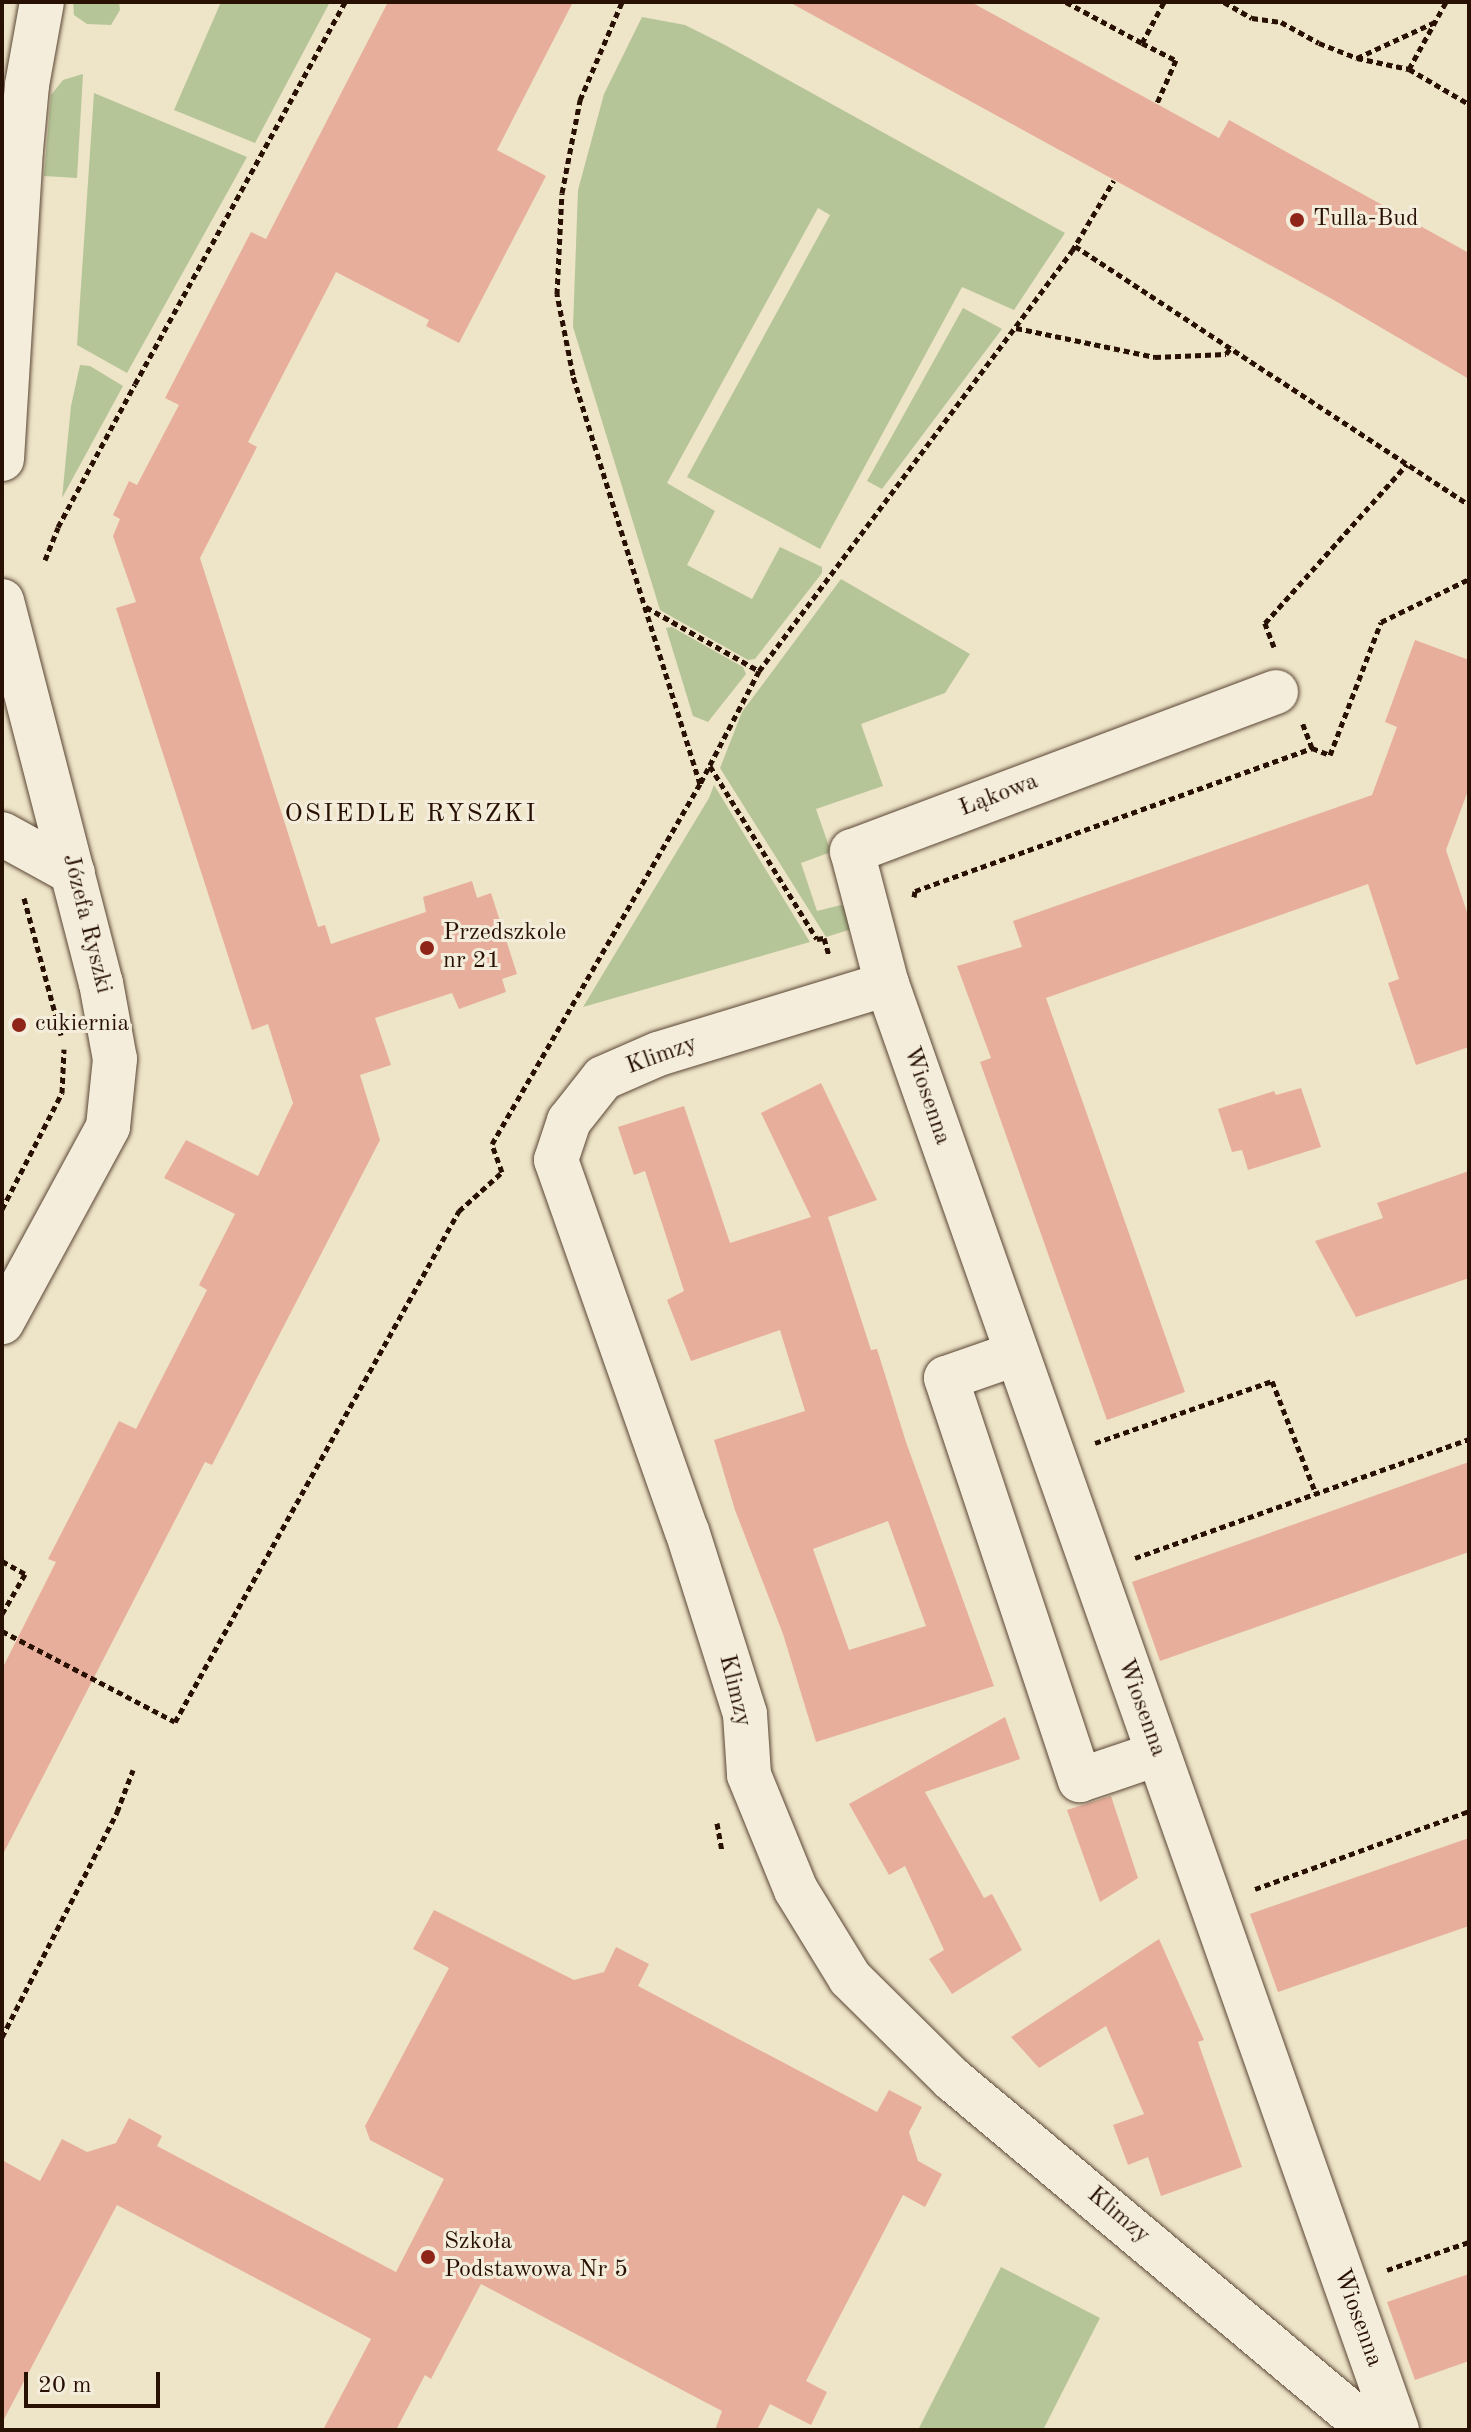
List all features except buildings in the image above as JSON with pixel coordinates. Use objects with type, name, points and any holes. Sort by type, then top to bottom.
[{"type":"street","points":[[2,459],[11,149],[27,85],[42,2]]},
{"type":"street","name":"Józefa Ryszki","points":[[2,601],[111,1030],[114,1091],[108,1127],[2,1322]]},
{"type":"street","name":"Łąkowa","points":[[887,984],[852,851],[1285,688]]},
{"type":"street","points":[[5,835],[73,873]]},
{"type":"street","name":"Klimzy","points":[[887,984],[658,1054],[603,1078],[569,1121],[556,1160],[677,1502],[745,1714],[749,1775],[796,1890],[850,1978],[952,2079],[1371,2430]]},
{"type":"street","name":"Wiosenna","points":[[887,984],[1397,2430]]},
{"type":"street","points":[[1015,1354],[946,1378],[1080,1780],[1157,1754]]},
{"type":"path","points":[[45,560],[58,527],[345,2]]},
{"type":"path","points":[[622,2],[580,100],[562,193],[557,294],[573,375],[700,784]]},
{"type":"path","points":[[1066,2],[1176,60],[1157,103]]},
{"type":"path","points":[[1142,43],[1164,2]]},
{"type":"path","points":[[1224,2],[1252,18],[1281,22],[1319,43],[1357,58],[1409,69],[1469,104]]},
{"type":"path","points":[[1409,69],[1446,2]]},
{"type":"path","points":[[1357,58],[1435,22]]},
{"type":"path","points":[[2,1631],[175,1722],[459,1211],[502,1172],[492,1144],[700,784],[759,671],[1016,328],[1075,246],[1114,180]]},
{"type":"path","points":[[1075,246],[1232,346],[1469,505]]},
{"type":"path","points":[[1016,328],[1155,357],[1226,354],[1232,346]]},
{"type":"path","points":[[1312,748],[1285,688],[1265,623],[1407,464]]},
{"type":"path","points":[[912,907],[915,891],[1312,748],[1330,755],[1381,622],[1469,579]]},
{"type":"path","points":[[645,607],[759,671]]},
{"type":"path","points":[[710,766],[817,939],[824,938],[841,999]]},
{"type":"path","points":[[2,1209],[62,1093],[64,1046],[5,835]]},
{"type":"path","points":[[1091,1445],[1272,1381],[1316,1494]]},
{"type":"path","points":[[1130,1560],[1469,1439]]},
{"type":"path","points":[[2,1561],[25,1574],[2,1614]]},
{"type":"path","points":[[2,2037],[117,1812],[133,1770]]},
{"type":"path","points":[[1246,1892],[1469,1811]]},
{"type":"path","points":[[718,1831],[722,1850]]},
{"type":"path","points":[[1379,2273],[1469,2242]]},
{"type":"green space","points":[[73,2],[119,2],[120,10],[111,25],[87,24],[74,15]]},
{"type":"green space","points":[[221,2],[330,2],[255,143],[174,110]]},
{"type":"green space","points":[[642,17],[685,25],[725,45],[1065,233],[1014,310],[962,287],[820,549],[687,477],[830,215],[818,208],[667,483],[715,511],[687,565],[752,599],[780,547],[822,567],[822,573],[755,659],[748,660],[660,610],[573,327],[578,190],[604,94]]},
{"type":"green space","points":[[83,74],[77,178],[44,176],[51,95],[63,80]]},
{"type":"green space","points":[[94,93],[247,157],[127,373],[77,345]]},
{"type":"green space","points":[[963,308],[1002,329],[882,489],[867,481]]},
{"type":"green space","points":[[80,365],[90,366],[123,386],[62,498],[71,406]]},
{"type":"green space","points":[[841,579],[970,654],[945,693],[861,724],[883,786],[816,809],[831,852],[801,863],[817,911],[841,905],[849,909],[852,929],[826,937],[720,768],[742,712]]},
{"type":"green space","points":[[672,627],[743,667],[746,674],[708,722],[693,716],[666,628]]},
{"type":"green space","points":[[714,785],[810,942],[583,1007],[709,798]]},
{"type":"green space","points":[[1001,2267],[1100,2318],[1043,2430],[918,2430]]},
{"type":"place","name":"Tulla-Bud","points":[[1297,220]]},
{"type":"place","name":"Przedszkole nr 21","points":[[427,948]]},
{"type":"place","name":"cukiernia","points":[[19,1025]]},
{"type":"place","name":"Szkoła Podstawowa Nr 5","points":[[428,2257]]},
{"type":"district","name":"OSIEDLE RYSZKI","points":[[411,815]]}]
